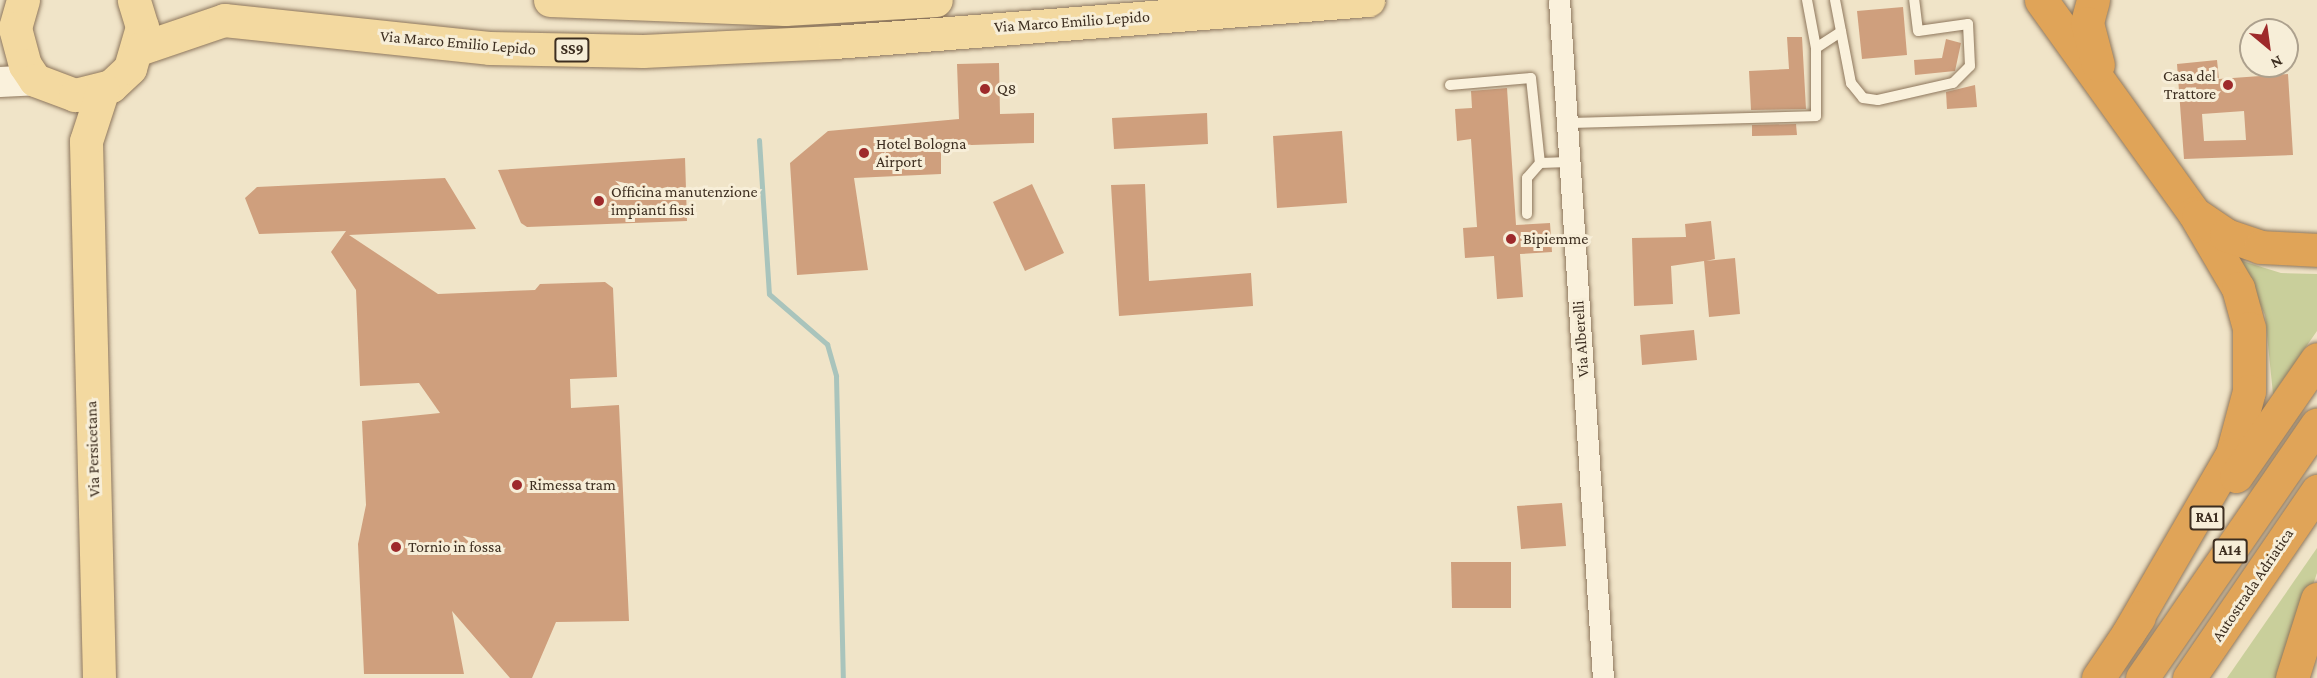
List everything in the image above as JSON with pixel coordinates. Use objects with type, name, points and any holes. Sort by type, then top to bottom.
[{"type":"highway","points":[[2041,0],[2194,213],[2244,308],[2249,391],[2232,454],[2127,635]]},
{"type":"highway","points":[[2093,0],[2089,40],[2114,99]]},
{"type":"highway","points":[[2194,213],[2242,242],[2278,250],[2317,250]]},
{"type":"highway","name":"RA1","points":[[2098,678],[2317,359]]},
{"type":"highway","name":"A14","points":[[2142,678],[2317,424]]},
{"type":"highway","name":"Autostrada Adriatica","points":[[2189,678],[2317,491]]},
{"type":"highway","points":[[2292,678],[2317,599]]},
{"type":"highway","points":[[2300,678],[2317,636]]},
{"type":"main road","points":[[0,82],[103,89],[130,68],[139,50],[142,27],[136,0]]},
{"type":"main road","points":[[550,0],[785,9],[936,0]]},
{"type":"main road","name":"Via Marco Emilio Lepido","points":[[139,50],[224,20],[539,50],[643,51],[856,40],[1325,1],[1368,0]]},
{"type":"main road","name":"Via Persicetana","points":[[11,32],[47,86],[75,141],[86,220]]},
{"type":"main road","name":"Via Persicetana","points":[[99,678],[86,220],[86,141],[103,89]]},
{"type":"street","name":"Via Alberelli","points":[[1559,0],[1603,678]]},
{"type":"street","points":[[853,5],[856,40]]},
{"type":"lane","points":[[1567,123],[1816,116],[1816,48],[1807,0]]},
{"type":"lane","points":[[1835,0],[1851,82],[1863,98],[1878,100],[1953,83],[1970,66],[1968,24],[1918,31],[1914,0]]},
{"type":"lane","points":[[1816,48],[1841,32]]},
{"type":"lane","points":[[1450,85],[1531,78],[1540,163],[1527,178],[1527,214]]},
{"type":"lane","points":[[1540,163],[1569,162]]},
{"type":"green space","points":[[2239,260],[2281,273],[2317,274],[2317,331],[2273,394],[2265,315]]},
{"type":"green space","points":[[2317,548],[2317,573],[2281,678],[2227,678]]},
{"type":"building","points":[[1903,7],[1907,55],[1862,59],[1857,11]]},
{"type":"building","points":[[1787,37],[1802,37],[1806,109],[1751,110],[1749,71],[1789,69]]},
{"type":"building","points":[[1946,39],[1961,43],[1955,71],[1915,75],[1914,60],[1942,58]]},
{"type":"building","points":[[2217,60],[2219,79],[2288,78],[2293,155],[2184,159],[2177,64]],"holes":[[[2244,111],[2246,140],[2204,141],[2202,114]]]},
{"type":"building","points":[[999,63],[1000,114],[1034,113],[1034,143],[941,146],[941,174],[854,178],[868,270],[797,275],[790,163],[828,131],[959,119],[957,64]]},
{"type":"building","points":[[1975,85],[1977,107],[1947,109],[1946,92]]},
{"type":"building","points":[[1507,88],[1516,225],[1550,223],[1552,252],[1520,254],[1523,297],[1497,299],[1494,256],[1465,258],[1463,228],[1477,227],[1471,139],[1457,141],[1455,109],[1472,108],[1471,91]]},
{"type":"building","points":[[1207,113],[1208,144],[1114,149],[1112,118]]},
{"type":"building","points":[[1796,124],[1797,135],[1752,136],[1752,125]]},
{"type":"building","points":[[1342,131],[1347,203],[1277,208],[1273,136]]},
{"type":"building","name":"Officina manutenzione impianti fissi","points":[[685,158],[687,221],[527,227],[521,223],[498,170]]},
{"type":"building","points":[[445,178],[476,229],[349,235],[438,294],[535,290],[540,284],[605,282],[613,288],[617,377],[570,379],[571,408],[619,405],[629,621],[556,622],[532,678],[510,678],[452,611],[464,674],[364,674],[358,544],[366,505],[362,421],[440,413],[419,383],[360,386],[356,290],[331,252],[346,231],[259,234],[245,198],[257,187]]},
{"type":"building","points":[[1032,184],[1064,253],[1025,271],[993,202]]},
{"type":"building","points":[[1145,184],[1149,281],[1251,273],[1253,306],[1119,316],[1111,185]]},
{"type":"building","points":[[1711,221],[1715,259],[1706,261],[1735,258],[1740,314],[1709,317],[1704,261],[1671,266],[1673,304],[1634,306],[1632,238],[1686,237],[1685,224]]},
{"type":"building","points":[[1694,330],[1697,360],[1642,365],[1640,335]]},
{"type":"building","points":[[1562,503],[1566,546],[1521,549],[1517,506]]},
{"type":"building","points":[[1451,562],[1511,562],[1511,608],[1452,608]]},
{"type":"waterway","points":[[759,140],[769,294],[827,344],[836,376],[843,678]]},
{"type":"place","name":"Casa del Trattore","points":[[2228,85]]},
{"type":"place","name":"Q8","points":[[985,89]]},
{"type":"place","name":"Hotel Bologna Airport","points":[[864,153]]},
{"type":"place","name":"Officina manutenzione impianti fissi","points":[[599,201]]},
{"type":"place","name":"Bipiemme","points":[[1511,239]]},
{"type":"place","name":"Rimessa tram","points":[[517,485]]},
{"type":"place","name":"Tornio in fossa","points":[[396,547]]}]
